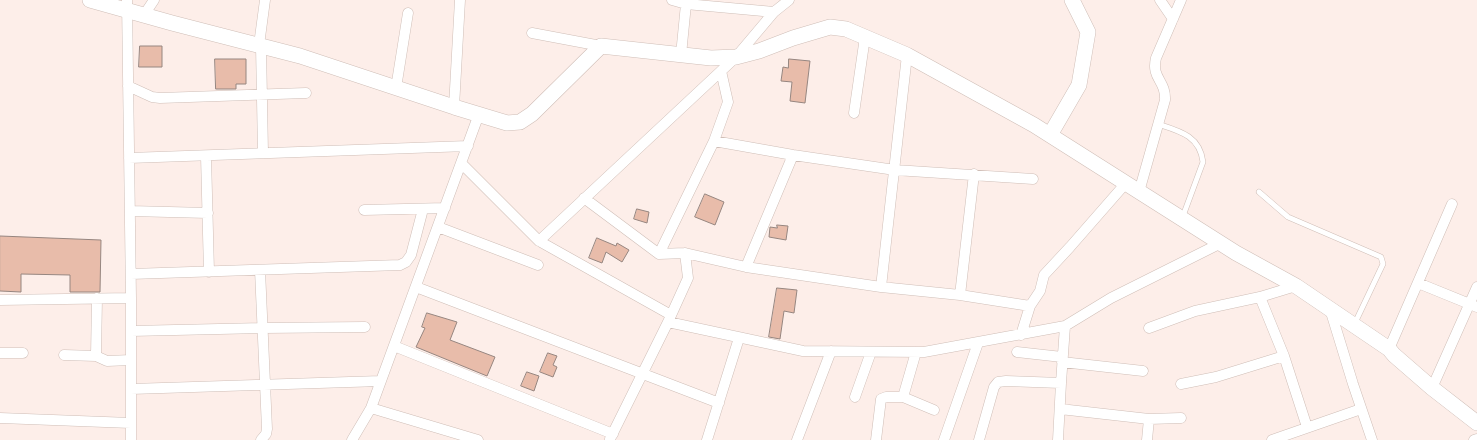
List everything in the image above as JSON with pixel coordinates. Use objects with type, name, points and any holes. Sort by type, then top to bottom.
[{"type":"street","points":[[90,0],[127,5],[144,16],[300,56],[507,123],[520,122],[532,114],[601,46]]},
{"type":"street","points":[[144,16],[154,0]]},
{"type":"street","points":[[263,153],[260,45],[266,0]]},
{"type":"street","points":[[454,107],[460,0]]},
{"type":"street","points":[[672,0],[686,4],[738,4],[774,12]]},
{"type":"street","points":[[539,242],[736,57],[774,12],[789,0]]},
{"type":"street","points":[[1050,135],[1079,85],[1088,32],[1072,0]]},
{"type":"street","points":[[1160,0],[1173,19]]},
{"type":"street","points":[[1139,192],[1165,94],[1164,87],[1154,67],[1156,58],[1181,0]]},
{"type":"street","points":[[681,55],[686,4]]},
{"type":"street","points":[[127,5],[132,440]]},
{"type":"street","points":[[396,88],[408,13]]},
{"type":"street","points":[[532,33],[601,46],[711,58],[736,57],[830,27],[846,29],[907,55],[1034,125],[1221,244],[1296,286],[1389,349],[1432,388],[1477,423]]},
{"type":"street","points":[[854,113],[864,37]]},
{"type":"street","points":[[881,287],[907,55]]},
{"type":"street","points":[[659,254],[714,141],[728,102],[721,71]]},
{"type":"street","points":[[128,86],[152,97],[160,98],[306,93]]},
{"type":"street","points":[[352,440],[371,408],[479,114]]},
{"type":"street","points":[[714,141],[895,170],[1033,179]]},
{"type":"street","points":[[129,158],[468,146]]},
{"type":"street","points":[[746,268],[793,155]]},
{"type":"street","points":[[206,156],[209,272]]},
{"type":"street","points":[[461,164],[539,242],[669,318],[739,338],[802,351],[924,352],[1065,326],[1111,298],[1221,244]]},
{"type":"street","points":[[960,294],[974,174]]},
{"type":"street","points":[[1021,335],[1030,306],[1040,291],[1044,275],[1126,183]]},
{"type":"street","points":[[584,198],[659,254],[685,253],[746,268],[881,287],[960,294],[1030,306]]},
{"type":"street","points":[[1389,349],[1452,204]]},
{"type":"street","points":[[364,210],[445,208]]},
{"type":"street","points":[[131,274],[400,265],[406,262],[411,255],[423,209]]},
{"type":"street","points":[[130,211],[208,213]]},
{"type":"street","points":[[438,227],[538,265]]},
{"type":"street","points":[[394,346],[611,437],[688,278],[685,253]]},
{"type":"street","points":[[260,270],[267,429],[266,434],[261,440]]},
{"type":"street","points":[[1418,283],[1473,306]]},
{"type":"street","points":[[1149,328],[1195,310],[1260,297],[1296,286]]},
{"type":"street","points":[[1432,388],[1473,306],[1477,286]]},
{"type":"street","points":[[416,287],[719,403]]},
{"type":"street","points":[[1260,297],[1284,356],[1307,428]]},
{"type":"street","points":[[96,356],[97,298]]},
{"type":"street","points":[[0,300],[131,298]]},
{"type":"street","points":[[1330,309],[1372,440]]},
{"type":"street","points":[[1058,440],[1065,326]]},
{"type":"street","points":[[131,331],[366,327]]},
{"type":"street","points":[[707,440],[739,338]]},
{"type":"street","points":[[944,440],[978,343]]},
{"type":"street","points":[[797,440],[831,351]]},
{"type":"street","points":[[855,397],[871,352]]},
{"type":"street","points":[[902,397],[916,352]]},
{"type":"street","points":[[1017,352],[1062,360],[1144,370]]},
{"type":"street","points":[[0,353],[23,353]]},
{"type":"street","points":[[64,355],[96,356],[107,361],[131,360]]},
{"type":"street","points":[[1181,384],[1216,378],[1284,356]]},
{"type":"street","points":[[132,389],[381,381]]},
{"type":"street","points":[[979,440],[994,388],[998,382],[1060,383]]},
{"type":"street","points":[[876,440],[881,399],[886,397],[902,397],[934,410]]},
{"type":"street","points":[[371,408],[478,440]]},
{"type":"street","points":[[1272,440],[1361,409]]},
{"type":"street","points":[[1060,410],[1150,418],[1181,418]]},
{"type":"street","points":[[0,418],[132,423]]},
{"type":"street","points":[[1147,440],[1150,418]]},
{"type":"lane","points":[[1158,124],[1178,130],[1189,136],[1198,144],[1202,152],[1203,162],[1182,219]]},
{"type":"lane","points":[[1258,192],[1288,217],[1381,257],[1382,264],[1354,325]]},
{"type":"building","points":[[140,46],[162,46],[162,67],[139,67]]},
{"type":"building","points":[[215,59],[246,59],[246,84],[236,84],[236,89],[216,89]]},
{"type":"building","points":[[789,59],[810,61],[805,103],[790,101],[792,82],[781,81],[783,67],[788,68]]},
{"type":"building","points":[[705,194],[724,202],[715,225],[695,217]]},
{"type":"building","points":[[637,209],[649,212],[647,223],[634,219]]},
{"type":"building","points":[[777,225],[788,226],[786,240],[769,237],[770,227],[777,228]]},
{"type":"building","points":[[0,236],[101,240],[100,292],[70,292],[70,275],[21,274],[21,292],[0,291]]},
{"type":"building","points":[[597,238],[616,246],[617,243],[629,250],[622,262],[606,252],[602,263],[589,258]]},
{"type":"building","points":[[777,288],[797,290],[794,313],[784,311],[780,339],[769,337]]},
{"type":"building","points":[[427,313],[457,322],[450,340],[495,357],[487,376],[416,347],[425,328],[422,327]]},
{"type":"building","points":[[548,353],[557,356],[553,365],[557,367],[553,377],[540,372]]},
{"type":"building","points":[[527,372],[539,376],[534,391],[521,386]]}]
